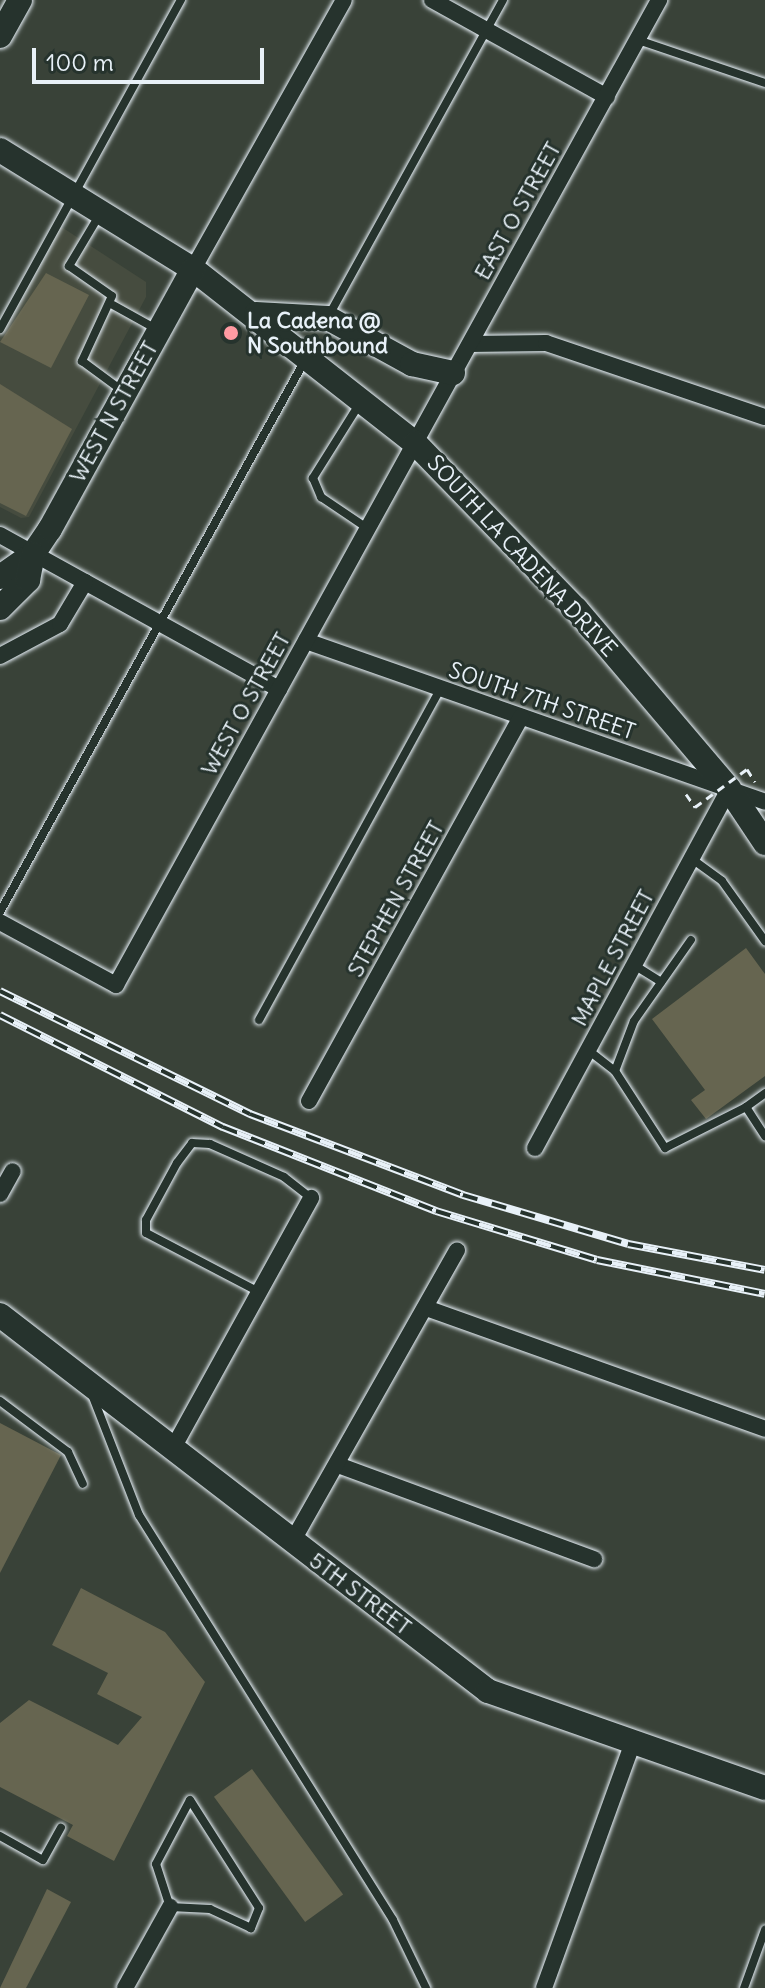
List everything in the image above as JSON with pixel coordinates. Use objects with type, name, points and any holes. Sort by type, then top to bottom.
[{"type":"street","points":[[0,36],[20,0]]},
{"type":"street","points":[[193,269],[344,0]]},
{"type":"street","points":[[432,0],[607,97]]},
{"type":"street","name":"EAST O STREET","points":[[415,443],[659,0]]},
{"type":"street","name":"SOUTH LA CADENA DRIVE","points":[[0,150],[193,269],[309,355],[415,443],[576,609],[729,789],[765,843]]},
{"type":"street","name":"WEST N STREET","points":[[0,608],[28,580],[33,554],[193,269]]},
{"type":"street","points":[[256,314],[328,318],[412,364],[453,373]]},
{"type":"street","points":[[470,344],[546,343],[765,417]]},
{"type":"street","name":"WEST O STREET","points":[[0,922],[116,985],[415,443]]},
{"type":"street","points":[[0,535],[279,689]]},
{"type":"street","name":"WEST N STREET","points":[[0,577],[33,554]]},
{"type":"street","points":[[0,656],[60,624],[85,582]]},
{"type":"street","name":"SOUTH 7TH STREET","points":[[306,641],[765,802]]},
{"type":"street","name":"STEPHEN STREET","points":[[309,1101],[521,717]]},
{"type":"street","name":"MAPLE STREET","points":[[535,1148],[729,789]]},
{"type":"street","points":[[0,1194],[13,1171]]},
{"type":"street","points":[[172,1450],[311,1198]]},
{"type":"street","points":[[292,1542],[457,1250]]},
{"type":"street","points":[[426,1308],[765,1429]]},
{"type":"street","name":"5TH STREET","points":[[0,1315],[488,1691],[765,1788]]},
{"type":"street","points":[[338,1465],[594,1559]]},
{"type":"street","points":[[544,1988],[633,1742]]},
{"type":"street","points":[[125,1988],[170,1907]]},
{"type":"lane","points":[[0,329],[181,0]]},
{"type":"lane","points":[[328,318],[503,0]]},
{"type":"lane","points":[[638,40],[765,83]]},
{"type":"lane","points":[[101,211],[69,266],[112,296],[113,305],[82,361],[125,393]]},
{"type":"lane","points":[[113,305],[159,331]]},
{"type":"lane","points":[[0,912],[309,355]]},
{"type":"lane","points":[[362,400],[313,478],[321,497],[368,528]]},
{"type":"lane","points":[[259,1020],[440,689]]},
{"type":"lane","points":[[692,859],[722,881],[765,941]]},
{"type":"lane","points":[[615,1071],[634,1021],[691,940]]},
{"type":"lane","points":[[634,965],[661,982]]},
{"type":"lane","points":[[588,1050],[615,1071],[665,1148],[746,1107],[765,1093]]},
{"type":"lane","points":[[746,1107],[765,1136]]},
{"type":"lane","points":[[259,1292],[146,1233],[158,1197],[185,1148],[199,1142],[284,1177],[311,1198]]},
{"type":"lane","points":[[89,1384],[99,1427],[139,1515],[393,1920],[426,1988]]},
{"type":"lane","points":[[0,1401],[68,1452],[83,1484]]},
{"type":"lane","points":[[190,1800],[259,1908],[258,1922],[251,1928],[210,1909],[170,1907],[156,1864],[190,1800]]},
{"type":"lane","points":[[0,1836],[43,1860],[61,1828]]},
{"type":"lane","points":[[744,1988],[765,1930]]},
{"type":"path","points":[[686,794],[695,807],[747,769],[755,782]]},
{"type":"shaded area","points":[[60,226],[146,282],[146,297],[29,517],[21,518],[0,507],[0,333]]},
{"type":"building","points":[[46,273],[89,295],[51,368],[0,342]]},
{"type":"building","points":[[0,384],[72,429],[26,516],[0,503]]},
{"type":"building","points":[[746,948],[765,974],[765,1076],[706,1119],[691,1100],[705,1090],[652,1019]]},
{"type":"building","points":[[0,1423],[61,1455],[0,1573]]},
{"type":"building","points":[[81,1588],[165,1632],[205,1682],[114,1861],[67,1836],[73,1825],[0,1787],[0,1723],[29,1700],[118,1745],[142,1717],[97,1694],[108,1673],[52,1645]]},
{"type":"building","points":[[252,1769],[343,1894],[305,1922],[214,1797]]},
{"type":"building","points":[[47,1889],[71,1902],[26,1988],[0,1988]]},
{"type":"railway","points":[[0,991],[250,1114],[463,1195],[628,1244],[765,1270]]},
{"type":"railway","points":[[0,1015],[223,1127],[436,1211],[597,1260],[765,1294]]},
{"type":"place","name":"La Cadena @ N Southbound","points":[[231,333]]}]
